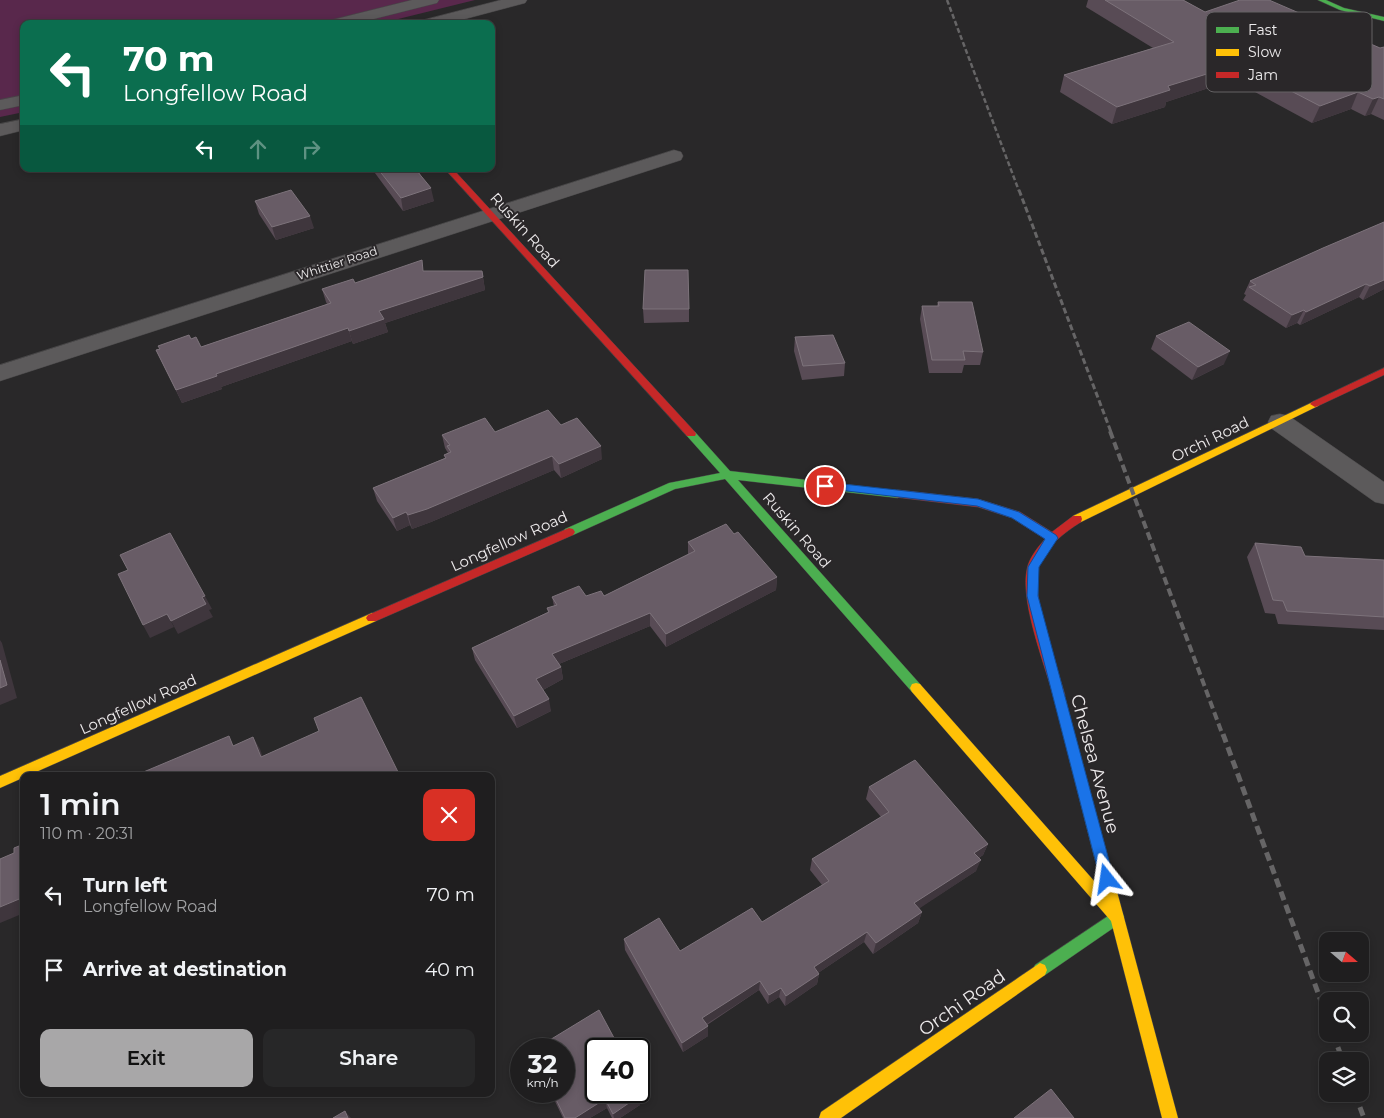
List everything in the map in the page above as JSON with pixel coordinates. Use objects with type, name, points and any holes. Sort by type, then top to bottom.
[{"type":"street","points":[[350,20],[432,0]]},
{"type":"street","points":[[442,20],[519,0]]},
{"type":"street","points":[[1321,0],[1355,12]]},
{"type":"street","points":[[0,105],[20,101]]},
{"type":"street","points":[[0,130],[20,125]]},
{"type":"street","name":"Whittier Road","points":[[0,373],[490,213],[674,156]]},
{"type":"street","name":"Ruskin Road","points":[[452,172],[729,475],[1117,917]]},
{"type":"street","name":"Orchi Road","points":[[1052,538],[1075,520],[1384,370]]},
{"type":"street","points":[[1280,422],[1384,495]]},
{"type":"street","name":"Longfellow Road","points":[[23,772],[673,486],[729,475],[978,502],[1016,515],[1052,538]]},
{"type":"street","name":"Chelsea Avenue","points":[[1052,538],[1034,567],[1033,596],[1170,1118]]},
{"type":"street","name":"Longfellow Road","points":[[0,782],[20,773]]},
{"type":"street","name":"Orchi Road","points":[[828,1118],[1117,917]]},
{"type":"shaded area","points":[[0,0],[475,0],[394,20],[20,20],[20,113],[0,117]]},
{"type":"building","points":[[1105,0],[1183,0],[1205,12],[1240,0],[1269,0],[1297,12],[1206,12],[1206,74],[1168,86],[1170,90],[1117,107],[1064,75],[1174,42]]},
{"type":"building","points":[[1372,45],[1380,48],[1384,47],[1384,99],[1379,97],[1373,99],[1358,92],[1372,92]]},
{"type":"building","points":[[1293,92],[1358,92],[1320,106]]},
{"type":"building","points":[[380,172],[418,172],[431,188],[401,198]]},
{"type":"building","points":[[291,190],[310,216],[272,227],[255,201]]},
{"type":"building","points":[[1384,222],[1384,280],[1370,286],[1366,284],[1306,312],[1304,310],[1292,315],[1249,287],[1256,285],[1250,281]]},
{"type":"building","points":[[422,260],[423,271],[482,271],[483,277],[379,311],[384,319],[349,331],[348,328],[176,390],[156,350],[160,349],[158,346],[189,335],[191,339],[196,337],[201,347],[331,303],[322,289],[353,279],[355,283]]},
{"type":"building","points":[[645,270],[688,270],[689,309],[643,309]]},
{"type":"building","points":[[938,302],[972,302],[983,352],[963,351],[965,360],[932,360],[922,306],[939,306]]},
{"type":"building","points":[[1189,322],[1230,351],[1198,367],[1156,336]]},
{"type":"building","points":[[833,335],[845,363],[803,366],[795,337]]},
{"type":"building","points":[[548,410],[561,425],[577,418],[601,446],[559,464],[552,456],[427,509],[408,515],[406,512],[393,518],[373,488],[446,458],[444,455],[451,452],[447,446],[450,445],[442,435],[485,418],[495,432]]},
{"type":"building","points":[[726,524],[734,534],[738,532],[777,577],[666,634],[650,613],[552,654],[561,667],[536,679],[549,699],[514,716],[472,648],[549,612],[547,608],[557,605],[552,597],[579,586],[586,596],[601,591],[604,596],[695,551],[688,542]]},
{"type":"building","points":[[170,533],[205,596],[202,597],[206,604],[171,621],[167,614],[143,625],[118,574],[128,570],[120,555]]},
{"type":"building","points":[[1255,543],[1301,547],[1305,556],[1384,560],[1384,617],[1287,611],[1283,601],[1273,600]]},
{"type":"building","points":[[0,660],[7,685],[0,688]]},
{"type":"building","points":[[361,697],[398,772],[144,772],[229,736],[233,746],[253,737],[261,757],[319,731],[314,718]]},
{"type":"building","points":[[915,760],[988,844],[974,853],[981,860],[914,903],[922,912],[876,943],[867,932],[814,967],[819,974],[786,996],[781,988],[769,995],[760,981],[702,1018],[708,1026],[682,1043],[624,939],[659,918],[680,951],[752,908],[762,922],[829,881],[812,859],[889,812],[869,787]]},
{"type":"building","points":[[20,846],[20,899],[0,907],[0,859],[14,853],[14,848]]},
{"type":"building","points":[[599,1010],[614,1038],[585,1038],[585,1103],[599,1103],[575,1118],[565,1118],[558,1103],[575,1103],[575,1038],[553,1038]]},
{"type":"building","points":[[1051,1089],[1074,1118],[1014,1118]]},
{"type":"building","points":[[607,1103],[629,1103],[613,1114]]},
{"type":"building","points":[[345,1111],[348,1118],[333,1118]]},
{"type":"railway","points":[[947,0],[1019,191]]},
{"type":"railway","points":[[1019,190],[1111,432]]},
{"type":"railway","points":[[1110,431],[1223,736]]},
{"type":"railway","points":[[1223,734],[1319,995]]},
{"type":"railway","points":[[1336,1042],[1340,1052]]},
{"type":"railway","points":[[1358,1102],[1364,1118]]},
{"type":"traffic: fast","points":[[1321,0],[1355,12]]},
{"type":"traffic: fast","points":[[1372,16],[1384,19]]},
{"type":"traffic: fast","points":[[691,434],[916,688]]},
{"type":"traffic: fast","points":[[569,532],[673,486],[729,475],[898,494]]},
{"type":"traffic: fast","points":[[1040,970],[1117,917]]},
{"type":"traffic: slow","points":[[1077,519],[1315,404]]},
{"type":"traffic: slow","points":[[23,772],[372,618]]},
{"type":"traffic: slow","points":[[916,688],[1117,917]]},
{"type":"traffic: slow","points":[[1059,695],[1170,1118]]},
{"type":"traffic: slow","points":[[0,782],[20,773]]},
{"type":"traffic: slow","points":[[827,1118],[1040,970]]},
{"type":"traffic: jam","points":[[452,172],[691,434]]},
{"type":"traffic: jam","points":[[1315,404],[1384,371]]},
{"type":"traffic: jam","points":[[898,494],[978,503],[1016,515],[1052,538]]},
{"type":"traffic: jam","points":[[1059,695],[1036,611],[1033,593],[1033,567],[1045,546],[1058,533],[1077,519]]},
{"type":"traffic: jam","points":[[372,618],[569,532]]},
{"type":"route","points":[[825,486],[978,502],[1016,515],[1052,538],[1034,567],[1033,596],[1107,879]]}]
